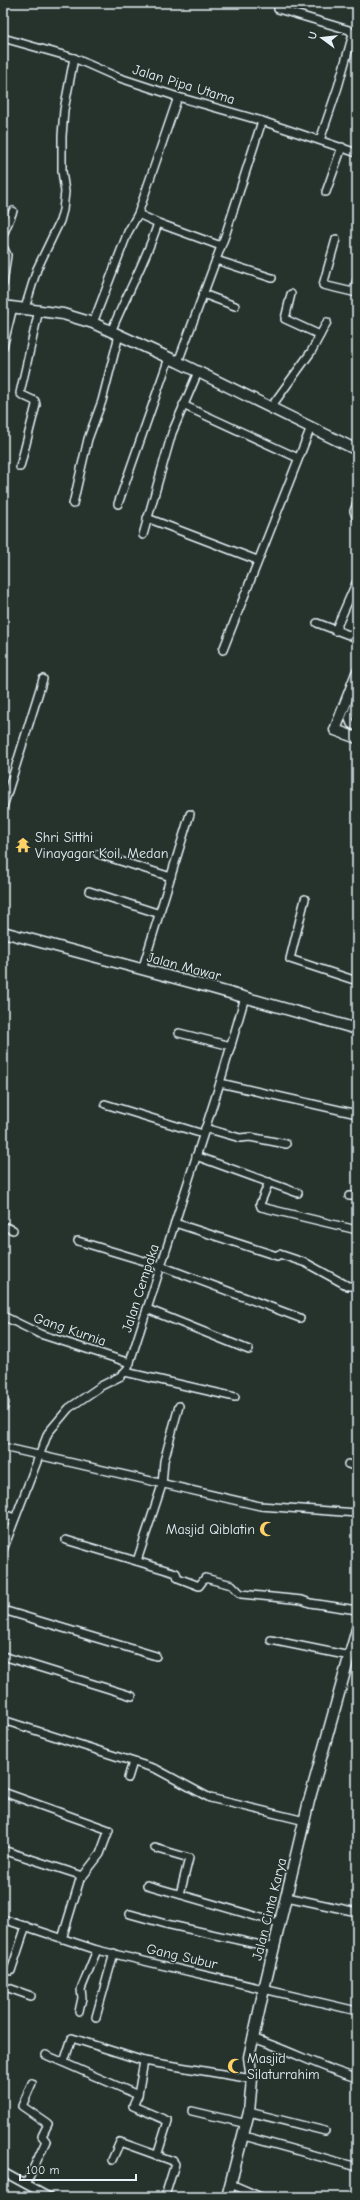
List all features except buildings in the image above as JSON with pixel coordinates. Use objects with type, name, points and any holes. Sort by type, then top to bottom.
[{"type":"street","points":[[279,3],[278,9],[350,30],[352,34],[336,92],[320,140]]},
{"type":"street","name":"Jalan Pipa Utama","points":[[3,38],[74,58],[117,77],[178,98],[262,121],[357,153]]},
{"type":"street","points":[[25,308],[37,269],[60,221],[63,210],[65,192],[62,171],[62,136],[64,110],[74,58]]},
{"type":"street","points":[[93,324],[128,232],[138,214],[178,98]]},
{"type":"street","points":[[118,504],[174,360],[216,260],[262,121]]},
{"type":"street","points":[[326,192],[342,148]]},
{"type":"street","points":[[3,235],[13,211]]},
{"type":"street","points":[[138,214],[158,223],[221,246]]},
{"type":"street","points":[[73,504],[88,439],[102,401],[115,334],[128,291],[145,260],[158,223]]},
{"type":"street","points":[[336,239],[323,285],[355,292],[357,280]]},
{"type":"street","points":[[3,247],[7,256],[3,284]]},
{"type":"street","points":[[216,260],[272,278]]},
{"type":"street","points":[[203,294],[235,306]]},
{"type":"street","points":[[291,294],[285,319],[320,335]]},
{"type":"street","points":[[3,347],[8,307],[63,314],[93,324],[174,360],[311,426],[357,450]]},
{"type":"street","points":[[20,467],[36,404],[35,401],[20,393],[39,310]]},
{"type":"street","points":[[271,407],[311,352],[327,322]]},
{"type":"street","points":[[143,536],[166,452],[183,404],[198,372]]},
{"type":"street","points":[[183,404],[298,458]]},
{"type":"street","points":[[223,650],[257,560],[311,426]]},
{"type":"street","points":[[356,517],[354,511],[357,503]]},
{"type":"street","points":[[147,518],[257,560]]},
{"type":"street","points":[[336,630],[357,581]]},
{"type":"street","points":[[317,622],[357,638]]},
{"type":"street","points":[[357,673],[336,730],[357,738]]},
{"type":"street","points":[[3,807],[43,679]]},
{"type":"street","points":[[357,699],[349,719],[351,724],[357,727]]},
{"type":"street","points":[[142,970],[190,814]]},
{"type":"street","points":[[98,854],[171,877]]},
{"type":"street","points":[[88,891],[160,914]]},
{"type":"street","points":[[306,899],[290,959],[357,981]]},
{"type":"street","name":"Jalan Mawar","points":[[3,932],[246,997],[357,1029]]},
{"type":"street","name":"Jalan Cempaka","points":[[3,1550],[48,1433],[69,1408],[125,1372],[130,1363],[246,997]]},
{"type":"street","points":[[179,1033],[231,1046]]},
{"type":"street","points":[[220,1083],[357,1114]]},
{"type":"street","points":[[106,1104],[204,1131],[240,1138],[250,1137],[286,1144]]},
{"type":"street","points":[[196,1156],[298,1193]]},
{"type":"street","points":[[268,1182],[260,1204],[261,1207],[357,1230]]},
{"type":"street","points":[[349,1196],[357,1196]]},
{"type":"street","points":[[175,1223],[277,1256],[280,1254],[294,1259],[348,1286],[352,1286],[357,1282]]},
{"type":"street","points":[[3,1226],[13,1230]]},
{"type":"street","points":[[78,1241],[161,1266],[300,1318]]},
{"type":"street","points":[[147,1309],[249,1350]]},
{"type":"street","name":"Gang Kurnia","points":[[3,1316],[40,1334],[130,1363]]},
{"type":"street","points":[[125,1372],[236,1397]]},
{"type":"street","points":[[137,1561],[162,1485],[164,1461],[179,1406]]},
{"type":"street","points":[[3,1447],[162,1485],[260,1506],[357,1513]]},
{"type":"street","points":[[348,1464],[357,1467]]},
{"type":"street","points":[[3,1514],[15,1518]]},
{"type":"street","points":[[66,1540],[176,1573],[178,1578],[199,1586],[205,1578],[232,1585],[241,1594],[302,1600],[310,1604],[357,1610]]},
{"type":"street","points":[[3,1610],[156,1656]]},
{"type":"street","name":"Jalan Cinta Karya","points":[[227,2197],[249,2112],[252,2079],[249,2062],[252,2038],[279,1923],[287,1897],[329,1727],[357,1629]]},
{"type":"street","points":[[272,1640],[350,1656]]},
{"type":"street","points":[[3,1656],[132,1696]]},
{"type":"street","points":[[3,1720],[156,1769],[210,1798],[305,1821]]},
{"type":"street","points":[[128,1778],[133,1762]]},
{"type":"street","points":[[3,1792],[109,1830],[100,1854],[85,1874],[81,1876],[62,1939]]},
{"type":"street","points":[[155,1848],[189,1859],[180,1894]]},
{"type":"street","points":[[3,1850],[81,1876]]},
{"type":"street","points":[[147,1885],[279,1923]]},
{"type":"street","points":[[287,1897],[357,1912]]},
{"type":"street","points":[[130,1914],[166,1924],[274,1948]]},
{"type":"street","name":"Gang Subur","points":[[3,1918],[97,1950],[357,2011]]},
{"type":"street","points":[[11,1971],[26,1926]]},
{"type":"street","points":[[78,2012],[82,1998],[81,1989],[97,1950]]},
{"type":"street","points":[[96,2017],[114,1953]]},
{"type":"street","points":[[3,1986],[31,1996]]},
{"type":"street","points":[[64,2062],[72,2038],[144,2061],[252,2079]]},
{"type":"street","points":[[252,2038],[280,2047],[322,2067],[357,2078]]},
{"type":"street","points":[[46,2054],[138,2095]]},
{"type":"street","points":[[144,2061],[138,2095],[133,2106],[168,2121],[158,2156]]},
{"type":"street","points":[[26,2184],[46,2141],[42,2136],[48,2124],[22,2106],[32,2083]]},
{"type":"street","points":[[192,2111],[247,2124]]},
{"type":"street","points":[[249,2112],[325,2131]]},
{"type":"street","points":[[244,2136],[357,2167]]},
{"type":"street","points":[[112,2160],[120,2142],[175,2163],[165,2196]]},
{"type":"street","points":[[3,2172],[49,2197]]},
{"type":"street","points":[[231,2184],[261,2197]]},
{"type":"place","name":"Shri Sitthi Vinayagar Koil, Medan","points":[[23,845]]},
{"type":"place","name":"Masjid Qiblatin","points":[[267,1529]]},
{"type":"place","name":"Masjid Silaturrahim","points":[[235,2066]]}]
